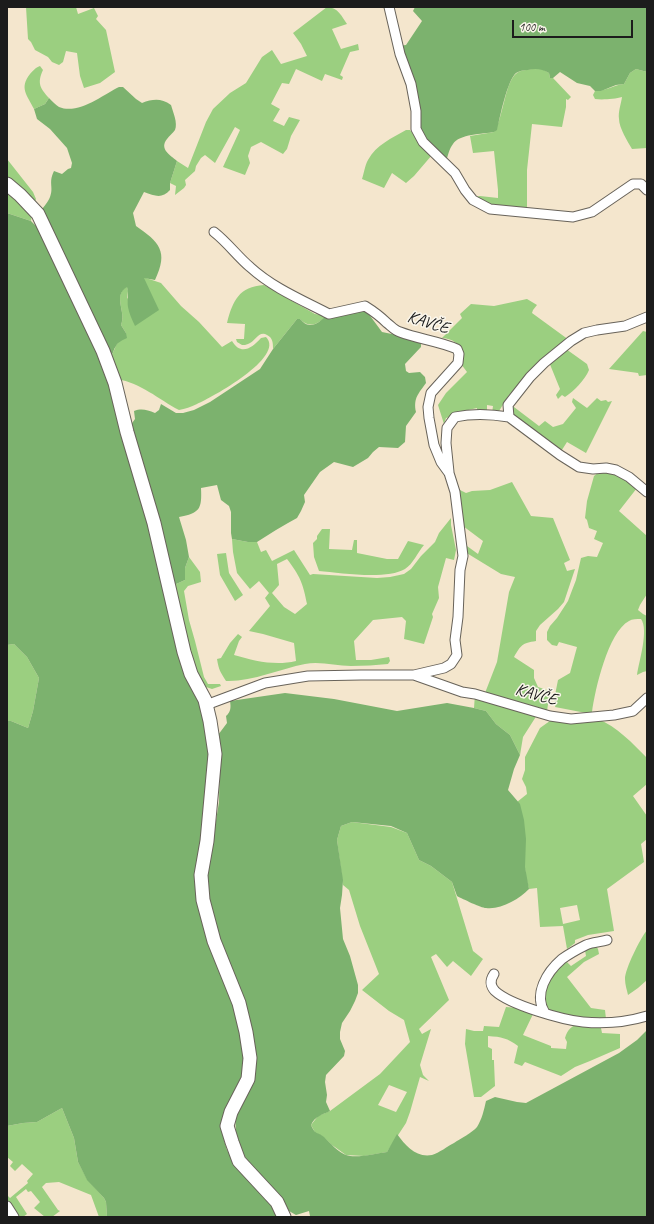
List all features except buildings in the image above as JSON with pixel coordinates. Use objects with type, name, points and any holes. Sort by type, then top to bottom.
[{"type":"street","points":[[389,7],[400,54],[411,84],[416,111],[416,129],[423,142],[455,172],[465,190],[473,200],[490,209],[573,217],[592,212],[633,184],[645,185]]},
{"type":"street","points":[[7,184],[38,214],[103,351],[115,383],[127,432],[154,523],[184,652],[191,674],[205,700],[215,754],[201,875],[203,900],[214,941],[238,1003],[246,1032],[250,1058],[248,1078],[231,1112],[227,1126],[239,1161],[277,1202],[284,1217]]},
{"type":"street","name":"KAVČE","points":[[214,232],[224,240],[250,267],[266,280],[285,292],[329,314],[364,306],[374,311],[398,332],[457,349],[460,354],[458,363],[431,393],[428,407],[428,418],[434,445],[441,462],[449,473]]},
{"type":"street","points":[[647,317],[625,326],[597,330],[584,334],[571,341],[544,363],[530,377],[508,405],[509,418],[578,467],[593,469],[606,468],[616,470],[629,477],[647,492]]},
{"type":"street","name":"KAVČE","points":[[206,705],[265,683],[308,676],[414,675],[444,668],[451,664],[457,655],[456,640],[460,570],[463,556],[455,492],[449,473],[446,442],[447,428],[455,417],[465,415],[489,414],[509,418]]},
{"type":"street","name":"KAVČE","points":[[414,675],[462,692],[475,694],[550,716],[571,719],[633,711],[647,698]]},
{"type":"street","points":[[545,1013],[542,1007],[540,994],[542,985],[555,966],[563,959],[587,944],[607,940]]},
{"type":"street","points":[[494,974],[491,984],[494,990],[500,994],[521,1005],[566,1020],[585,1022],[618,1021],[647,1016]]},
{"type":"street","points":[[7,1206],[14,1217]]},
{"type":"green space","points":[[26,7],[76,7],[78,14],[94,8],[98,16],[96,19],[106,30],[115,72],[100,83],[84,88],[80,76],[77,53],[66,51],[63,62],[59,65],[35,50],[28,39]]},
{"type":"green space","points":[[327,7],[331,7],[337,11],[347,24],[332,29],[341,49],[358,44],[359,50],[350,52],[340,75],[343,77],[342,80],[325,74],[322,81],[296,69],[289,84],[282,83],[271,104],[280,109],[273,121],[284,126],[289,117],[300,120],[291,136],[287,149],[283,154],[261,142],[251,147],[248,156],[250,163],[245,175],[223,167],[240,130],[235,127],[215,163],[205,155],[201,158],[195,171],[185,180],[186,185],[184,188],[175,195],[176,186],[170,183],[177,161],[188,168],[206,122],[213,109],[230,93],[246,83],[262,57],[272,50],[281,64],[307,56],[293,33]]},
{"type":"green space","points":[[415,7],[647,7],[647,72],[636,69],[630,73],[624,84],[616,85],[601,91],[595,91],[590,86],[577,83],[560,72],[553,78],[550,78],[549,73],[539,69],[523,70],[516,73],[510,83],[504,100],[497,130],[494,132],[460,138],[450,148],[446,161],[423,137],[398,46],[406,45],[422,21],[413,11]]},
{"type":"green space","points":[[40,66],[43,70],[40,78],[40,85],[49,98],[45,104],[34,109],[25,92],[25,83],[30,74]]},
{"type":"green space","points":[[542,69],[549,73],[550,78],[553,78],[571,97],[568,100],[566,99],[562,127],[532,124],[527,170],[527,209],[490,206],[474,197],[480,196],[498,198],[494,151],[473,153],[470,136],[494,132],[513,77],[520,71]]},
{"type":"green space","points":[[636,69],[647,72],[647,148],[632,149],[619,123],[622,97],[612,99],[595,99],[593,95],[595,91],[624,84],[630,73]]},
{"type":"green space","points":[[119,87],[123,87],[142,103],[157,100],[164,101],[171,105],[176,127],[167,139],[164,146],[166,152],[177,161],[170,183],[170,190],[161,196],[144,192],[133,213],[136,226],[156,242],[161,254],[161,262],[155,280],[144,278],[159,310],[135,326],[128,309],[127,287],[123,291],[120,300],[122,315],[121,325],[127,338],[117,345],[110,357],[39,213],[50,197],[51,179],[54,171],[62,174],[71,168],[72,163],[67,148],[50,129],[37,119],[34,109],[45,104],[49,98],[59,107],[66,109],[82,106]]},
{"type":"green space","points":[[406,130],[410,130],[432,155],[414,176],[406,183],[392,173],[384,188],[362,179],[367,162],[375,150],[385,142]]},
{"type":"green space","points":[[7,159],[33,192],[36,199],[35,202],[7,178]]},
{"type":"green space","points":[[7,189],[32,215],[31,221],[7,213]]},
{"type":"green space","points":[[7,213],[31,221],[41,231],[107,374],[202,703],[210,755],[207,795],[197,869],[196,897],[209,942],[235,1009],[243,1051],[243,1072],[222,1123],[224,1140],[227,1150],[237,1166],[271,1204],[277,1217],[107,1217],[106,1202],[104,1198],[87,1180],[78,1162],[74,1138],[62,1108],[37,1122],[7,1126],[7,721],[11,721],[28,728],[33,711],[39,678],[27,657],[14,644],[7,645]]},
{"type":"green space","points":[[143,277],[161,283],[181,306],[199,322],[222,347],[232,341],[235,346],[246,349],[254,345],[261,338],[266,337],[269,345],[266,355],[244,376],[216,394],[188,408],[179,410],[134,384],[117,379],[110,357],[126,333],[121,325],[121,294],[127,286],[127,299]]},
{"type":"green space","points":[[264,285],[315,314],[327,316],[317,323],[310,325],[300,319],[297,319],[273,349],[272,339],[264,334],[259,335],[246,345],[242,345],[237,342],[236,339],[244,339],[245,324],[227,323],[232,308],[238,296],[243,292],[255,286]]},
{"type":"green space","points":[[527,299],[537,305],[532,313],[569,340],[519,384],[509,395],[499,411],[492,413],[493,406],[487,405],[487,411],[477,411],[477,408],[460,412],[446,418],[444,424],[438,405],[446,393],[467,372],[461,364],[464,354],[460,347],[453,341],[442,338],[462,318],[460,314],[471,304],[494,306]]},
{"type":"green space","points":[[362,308],[368,313],[382,332],[421,340],[421,347],[405,364],[406,371],[409,373],[420,372],[425,377],[426,383],[416,399],[416,412],[406,426],[405,442],[398,448],[379,447],[368,458],[353,467],[334,462],[320,472],[304,495],[305,502],[297,518],[257,542],[232,539],[231,512],[229,506],[221,500],[217,485],[201,488],[201,501],[198,509],[191,514],[179,517],[186,540],[189,557],[185,568],[185,580],[174,585],[130,426],[135,419],[134,411],[144,410],[155,413],[159,410],[161,404],[176,413],[194,410],[210,402],[260,369],[273,349],[297,319],[313,325],[330,315]]},
{"type":"green space","points":[[643,331],[647,332],[647,375],[639,376],[638,373],[609,369]]},
{"type":"green space","points":[[566,349],[587,364],[589,370],[585,378],[575,388],[565,397],[562,395],[558,399],[556,395],[560,389],[549,362]]},
{"type":"green space","points":[[573,398],[587,408],[597,398],[601,401],[612,401],[586,453],[567,442],[560,453],[514,420],[510,404],[539,426],[545,421],[553,427],[563,424],[576,408],[572,402]]},
{"type":"green space","points":[[599,472],[615,472],[637,488],[619,511],[647,536],[647,594],[638,610],[647,616],[647,671],[637,675],[643,646],[644,630],[641,619],[632,620],[622,627],[609,649],[599,676],[592,712],[586,713],[555,707],[556,703],[554,700],[558,680],[570,673],[577,647],[559,642],[557,646],[552,645],[547,640],[547,632],[568,601],[576,580],[581,558],[588,556],[597,557],[603,543],[594,539],[597,531],[589,528],[585,518],[587,501],[594,476]]},
{"type":"green space","points":[[512,482],[531,516],[553,518],[570,560],[564,563],[567,571],[575,569],[564,602],[540,625],[536,631],[536,641],[522,645],[514,657],[534,670],[534,678],[538,687],[550,691],[547,711],[485,693],[497,662],[509,592],[515,577],[501,574],[465,552],[458,489],[466,493],[472,491],[490,490]],"holes":[[[463,526],[483,541],[478,554],[467,546]]]},
{"type":"green space","points":[[451,518],[456,550],[454,560],[446,558],[438,587],[439,598],[432,614],[433,617],[424,644],[404,639],[406,621],[402,617],[373,620],[354,641],[356,660],[371,660],[389,657],[390,661],[388,664],[351,666],[311,663],[255,677],[236,681],[226,681],[220,671],[217,659],[221,658],[230,643],[238,634],[242,637],[234,655],[257,661],[273,663],[296,661],[294,643],[249,631],[270,606],[265,598],[269,593],[259,581],[250,589],[237,573],[232,539],[257,542],[261,552],[266,550],[272,561],[294,550],[310,575],[377,578],[404,574],[411,569],[435,542],[439,533]],"holes":[[[287,559],[298,575],[304,590],[307,604],[295,614],[284,607],[272,593],[279,585],[277,564]]]},
{"type":"green space","points":[[322,529],[330,529],[329,549],[352,550],[354,540],[357,540],[357,553],[387,559],[398,559],[408,541],[424,545],[408,567],[397,572],[363,575],[319,571],[314,557],[313,543],[317,539],[317,536]]},
{"type":"green space","points":[[226,553],[229,573],[243,595],[235,601],[220,575],[217,554]]},
{"type":"green space","points":[[189,557],[200,572],[201,582],[188,586],[184,591],[189,620],[204,677],[208,684],[220,684],[221,686],[212,689],[202,684],[193,666],[174,585],[185,580],[185,568]]},
{"type":"green space","points":[[14,644],[27,657],[39,678],[33,711],[28,728],[11,721],[7,721],[7,645]]},
{"type":"green space","points":[[285,693],[334,699],[397,711],[447,703],[486,711],[496,724],[510,735],[520,755],[508,790],[520,804],[524,820],[526,839],[525,867],[529,889],[504,906],[484,908],[457,896],[452,882],[431,866],[419,860],[407,833],[391,826],[352,822],[341,826],[337,840],[343,880],[340,908],[343,939],[350,956],[358,985],[358,993],[350,1011],[342,1023],[340,1032],[340,1039],[345,1051],[344,1056],[326,1075],[326,1102],[330,1111],[319,1116],[311,1125],[314,1131],[322,1135],[340,1152],[350,1156],[387,1152],[397,1134],[408,1147],[416,1153],[421,1155],[432,1155],[438,1153],[477,1127],[482,1118],[486,1101],[495,1097],[526,1103],[619,1053],[637,1040],[647,1030],[647,1217],[309,1217],[309,1211],[296,1215],[289,1211],[285,1203],[258,1175],[250,1164],[238,1142],[236,1116],[256,1061],[252,1029],[245,1000],[219,938],[209,904],[207,877],[219,802],[220,752],[218,735],[227,723],[226,716],[229,713],[230,701]]},
{"type":"green space","points":[[475,694],[537,715],[523,737],[520,755],[510,735],[496,724],[486,711],[474,708]]},
{"type":"green space","points":[[554,718],[597,719],[618,731],[647,758],[647,784],[633,796],[647,816],[647,839],[641,844],[644,862],[607,889],[614,931],[588,935],[575,940],[575,943],[567,949],[563,926],[540,927],[537,888],[529,889],[526,877],[517,802],[527,794],[526,787],[522,779],[525,770],[525,757],[540,728]],"holes":[[[577,905],[580,920],[563,924],[560,908]]]},
{"type":"green space","points":[[352,822],[391,827],[407,833],[419,860],[431,866],[452,882],[473,951],[483,959],[471,976],[453,961],[447,967],[436,954],[431,957],[449,1000],[419,1029],[422,1034],[431,1029],[420,1065],[423,1075],[429,1081],[420,1077],[406,1123],[387,1152],[364,1156],[346,1155],[322,1136],[316,1134],[311,1125],[318,1116],[330,1111],[380,1074],[410,1042],[404,1020],[389,1011],[362,990],[379,974],[360,926],[349,890],[343,885],[337,840],[341,826]],"holes":[[[389,1085],[407,1092],[396,1112],[378,1105]]]},
{"type":"green space","points":[[647,930],[647,980],[628,995],[625,983],[627,968],[633,954]]},
{"type":"green space","points":[[593,942],[598,949],[599,954],[584,962],[567,977],[591,1008],[605,1010],[606,1019],[590,1020],[542,1010],[540,985],[565,960],[571,966],[586,956],[584,944]]},
{"type":"green space","points":[[506,1007],[534,1012],[523,1035],[551,1046],[551,1048],[566,1049],[567,1042],[565,1038],[570,1028],[584,1023],[600,1023],[602,1033],[620,1034],[620,1048],[575,1067],[561,1076],[525,1062],[522,1066],[514,1063],[518,1046],[504,1038],[488,1036],[488,1047],[492,1049],[492,1060],[494,1060],[495,1086],[481,1097],[474,1097],[465,1044],[466,1029],[483,1031],[484,1026],[499,1027]]},
{"type":"green space","points":[[62,1108],[74,1138],[78,1162],[87,1179],[104,1198],[106,1202],[107,1217],[99,1217],[91,1195],[59,1182],[46,1183],[42,1187],[60,1211],[52,1217],[45,1217],[34,1208],[40,1202],[31,1191],[28,1192],[26,1189],[16,1197],[27,1214],[23,1217],[16,1217],[7,1202],[7,1195],[10,1198],[28,1183],[27,1181],[33,1174],[22,1164],[15,1171],[10,1166],[13,1162],[7,1157],[7,1126],[37,1122]]}]
